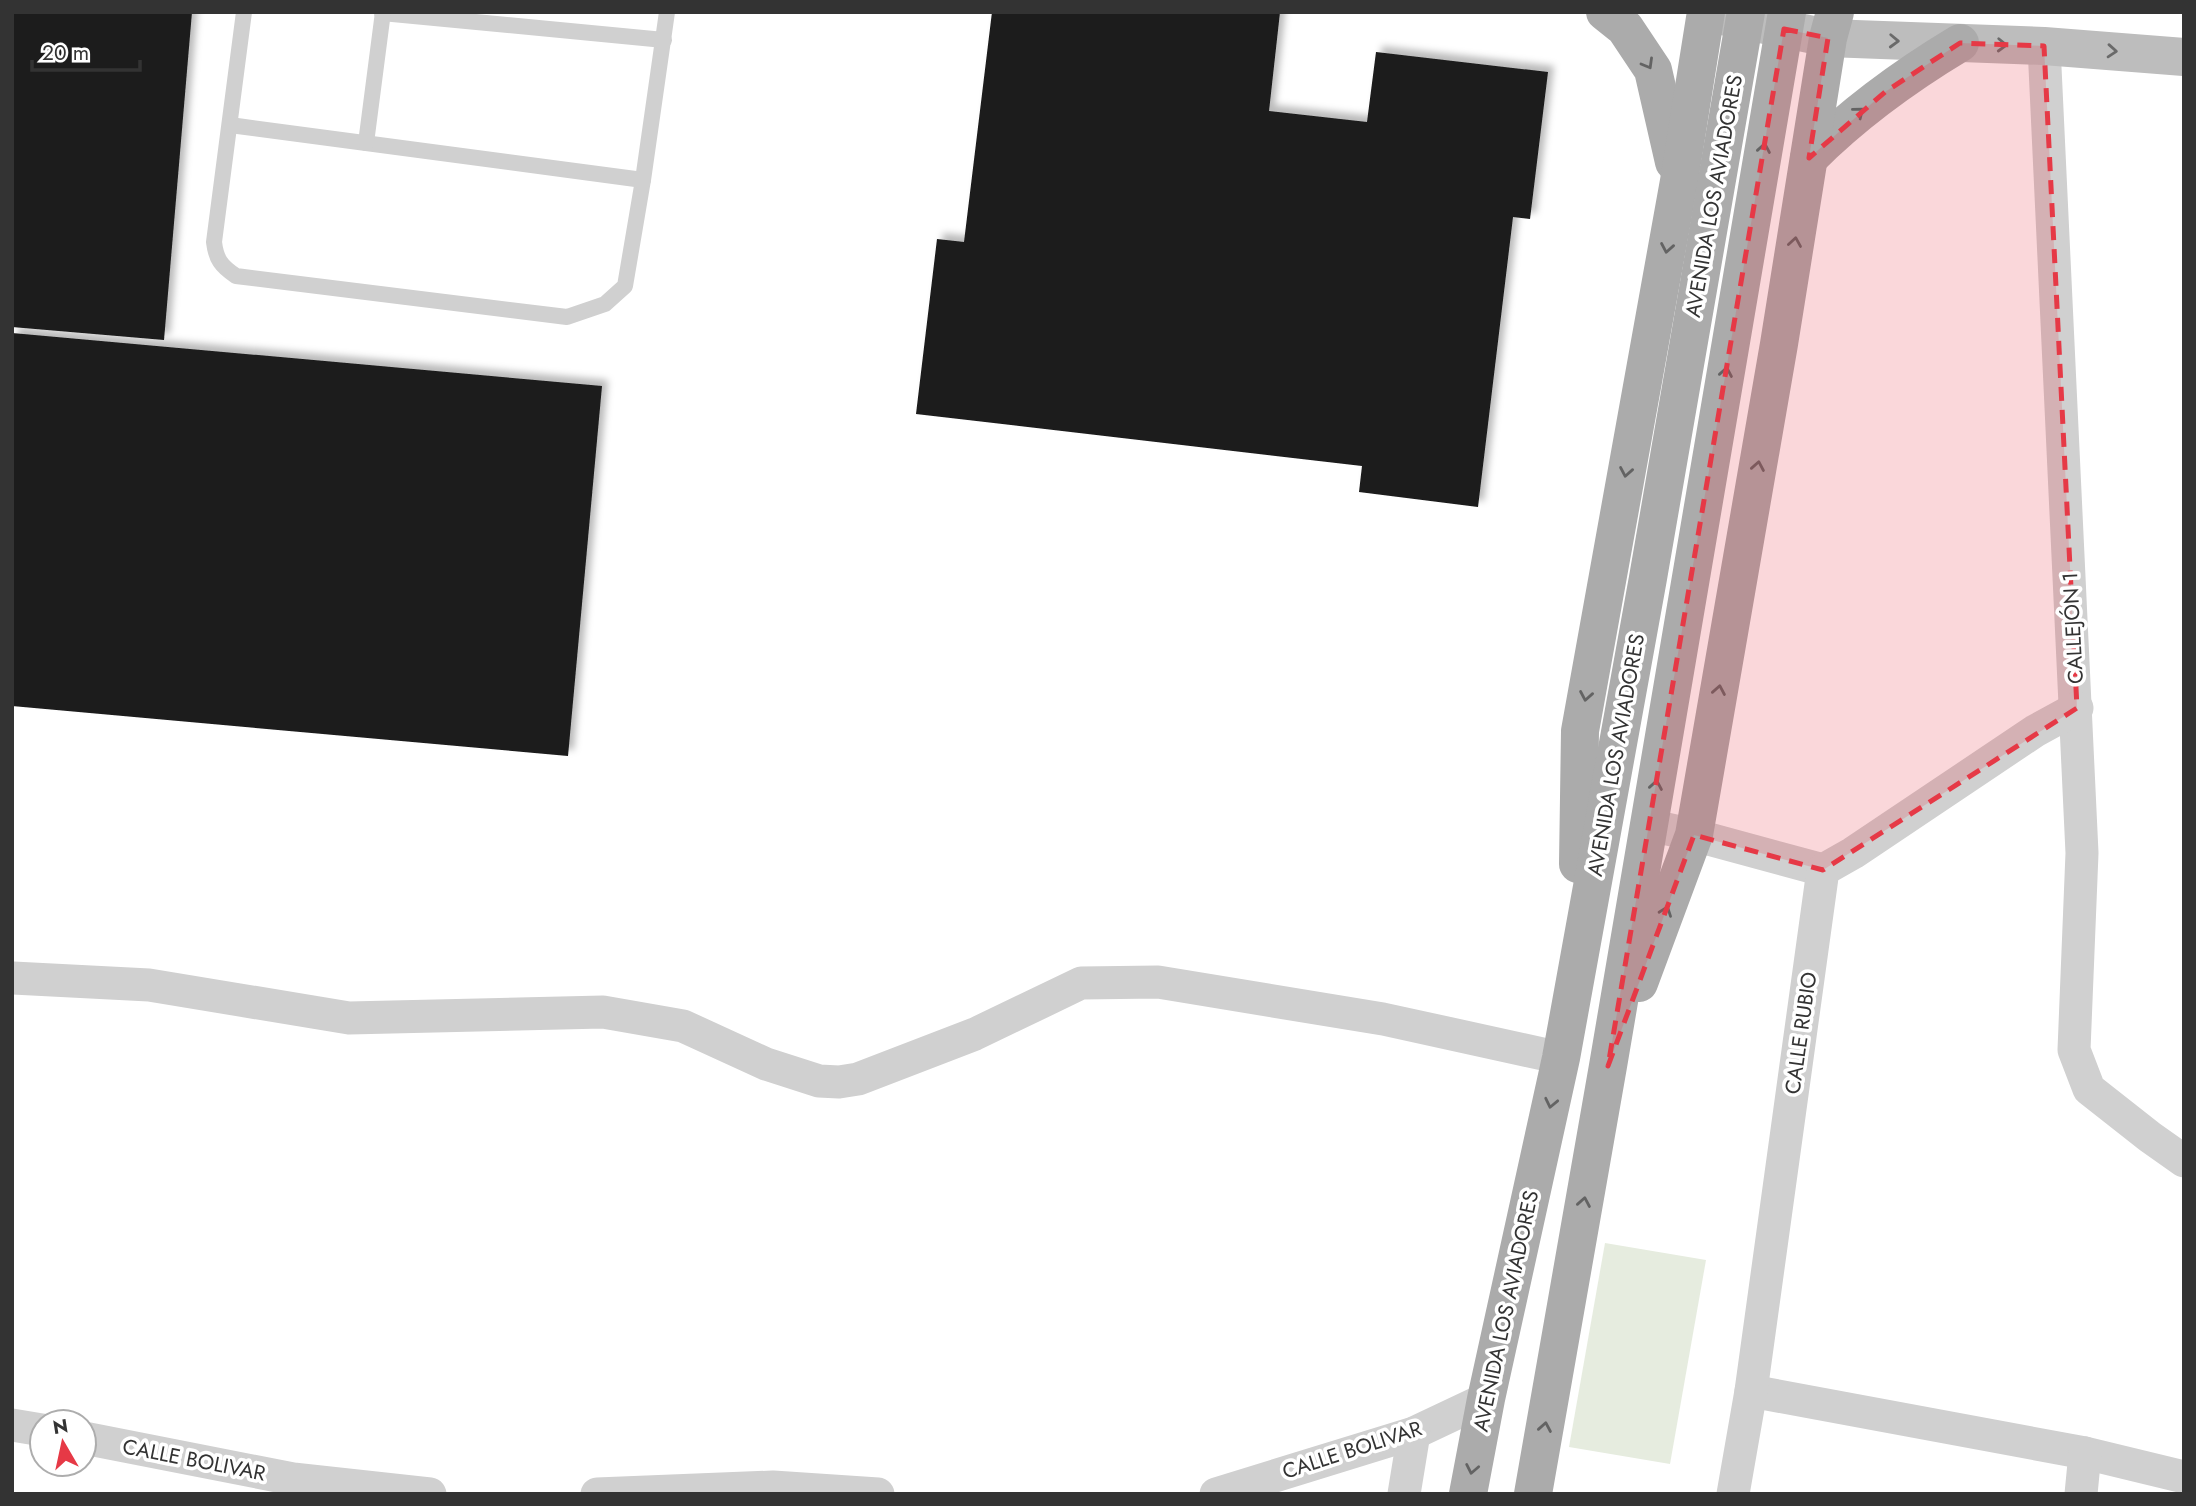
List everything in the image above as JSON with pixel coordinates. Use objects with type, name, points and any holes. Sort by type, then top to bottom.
[{"type":"main road","points":[[1605,12],[1625,28],[1653,70],[1679,181]]},
{"type":"main road","name":"AVENIDA LOS AVIADORES","points":[[1468,1494],[1486,1399],[1561,1058],[1746,12]]},
{"type":"main road","name":"AVENIDA LOS AVIADORES","points":[[1533,1494],[1787,12]]},
{"type":"main road","points":[[1576,973],[1580,731],[1679,181],[1706,13],[1832,25],[1960,43],[2044,46],[2184,57]]},
{"type":"main road","points":[[1608,1066],[1694,835],[1832,25]]},
{"type":"main road","points":[[1809,158],[1841,127],[1885,92],[1960,43]]},
{"type":"street","name":"CALLEJÓN 1","points":[[2044,46],[2082,853],[2074,1050],[2089,1089],[2184,1161]]},
{"type":"street","points":[[1649,825],[1823,870],[1853,853],[2035,731],[2077,708]]},
{"type":"street","name":"CALLE RUBIO","points":[[1733,1494],[1751,1391],[1823,870]]},
{"type":"street","points":[[13,978],[149,985],[349,1018],[603,1012],[683,1026],[766,1063],[819,1081],[858,1079],[975,1034],[1081,983],[1158,982],[1383,1019],[1561,1058]]},
{"type":"street","points":[[1751,1391],[2085,1453],[2184,1477]]},
{"type":"street","name":"CALLE BOLIVAR","points":[[1216,1494],[1414,1433],[1486,1399]]},
{"type":"street","points":[[1404,1494],[1414,1433]]},
{"type":"street","name":"CALLE BOLIVAR","points":[[98,1441],[293,1486],[430,1494]]},
{"type":"street","points":[[2081,1494],[2085,1453]]},
{"type":"street","points":[[597,1494],[773,1487],[878,1494]]},
{"type":"lane","points":[[243,12],[214,242],[216,257],[223,267],[236,276],[567,317],[605,304],[625,286],[667,12]]},
{"type":"lane","points":[[366,143],[383,13],[664,40]]},
{"type":"lane","points":[[230,125],[643,180]]},
{"type":"highlighted area","points":[[1784,29],[1828,38],[1809,158],[1885,92],[1960,43],[2044,46],[2077,708],[1823,870],[1694,835],[1608,1066]]},
{"type":"shaded area","points":[[1605,1243],[1706,1260],[1670,1464],[1569,1447]]},
{"type":"building","points":[[12,12],[192,12],[164,340],[12,327]]},
{"type":"building","points":[[992,12],[1280,12],[1269,111],[1367,122],[1376,52],[1548,72],[1530,219],[1513,217],[1478,507],[1359,492],[1362,466],[916,414],[937,239],[964,242]]},
{"type":"building","points":[[12,333],[602,386],[568,756],[12,706]]}]
